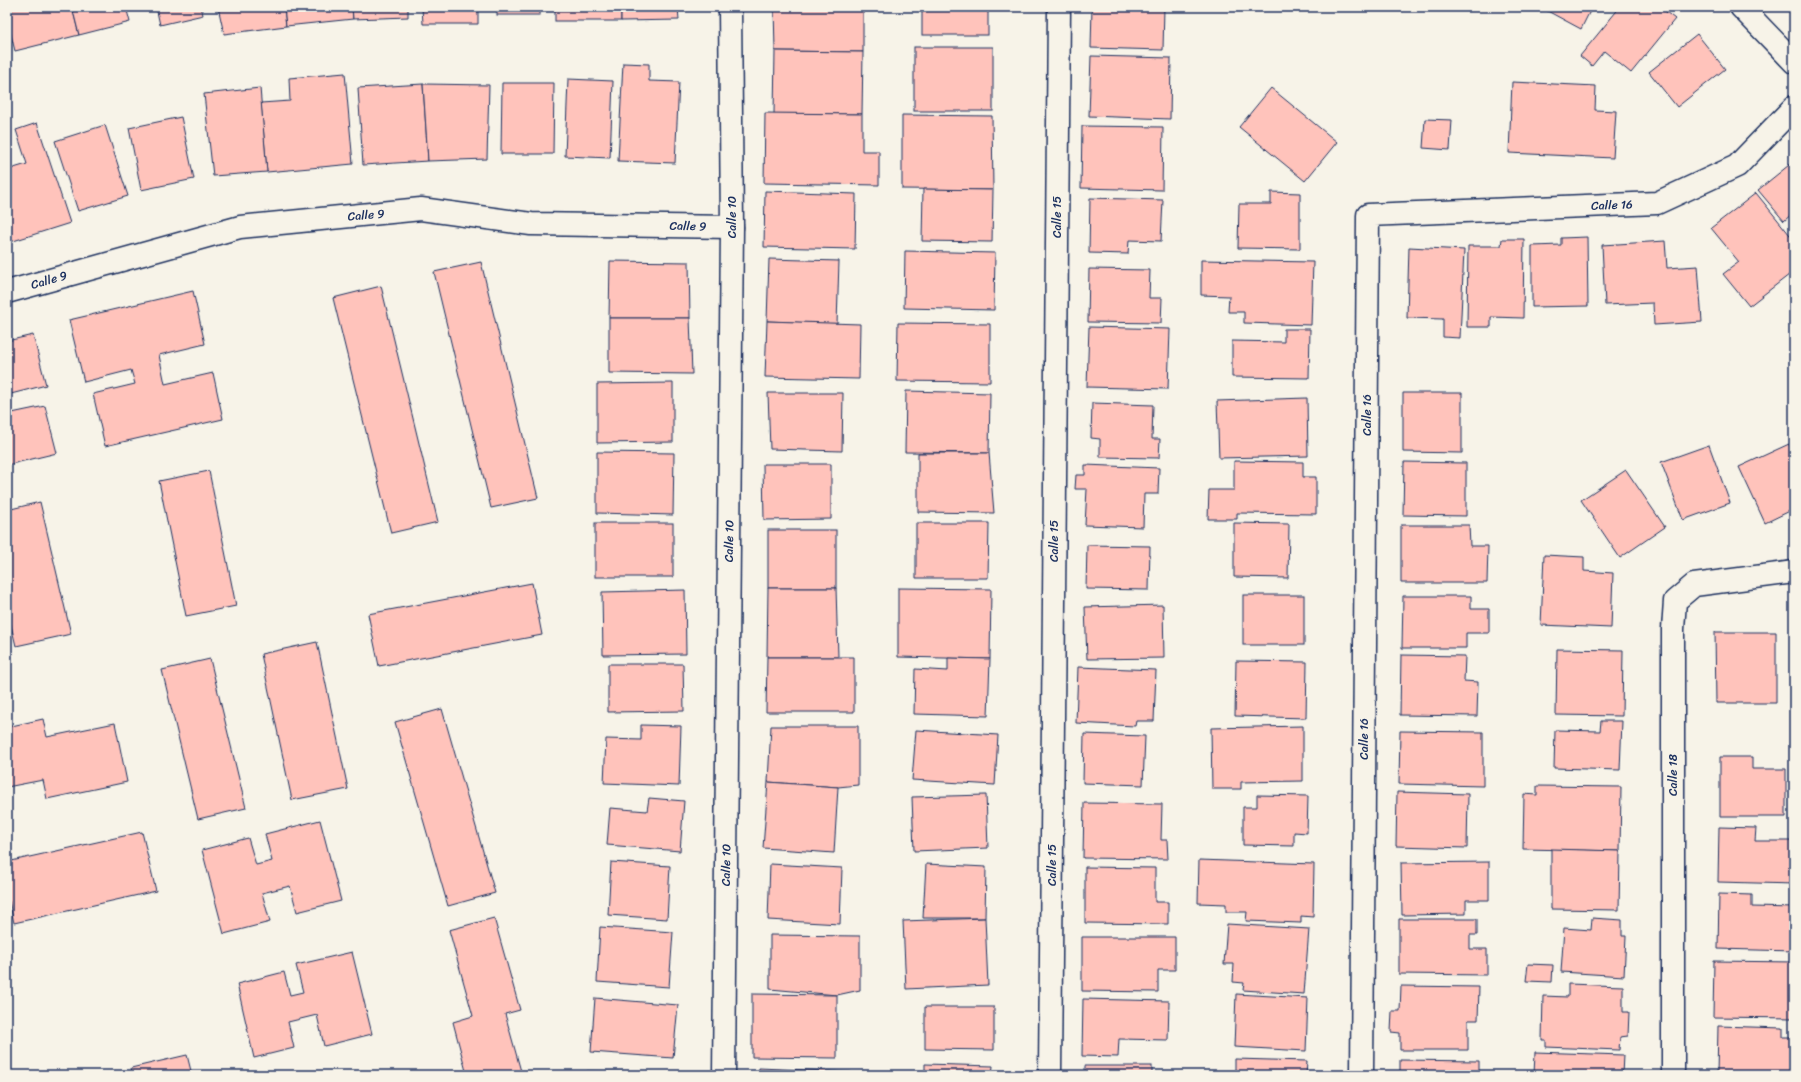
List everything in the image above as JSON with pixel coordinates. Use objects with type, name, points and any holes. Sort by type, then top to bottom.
[{"type":"street","name":"Calle 10","points":[[724,1075],[732,227],[730,7]]},
{"type":"street","name":"Calle 15","points":[[1050,1075],[1059,7]]},
{"type":"street","points":[[1741,7],[1794,62]]},
{"type":"street","name":"Calle 16","points":[[1362,1075],[1368,215],[1657,203],[1737,166],[1794,107]]},
{"type":"street","name":"Calle 9","points":[[7,292],[240,227],[421,209],[531,224],[732,227]]},
{"type":"street","name":"Calle 18","points":[[1673,1075],[1673,629],[1675,601],[1694,585],[1794,572]]},
{"type":"building","points":[[7,7],[72,7],[79,35],[15,51],[7,19]]},
{"type":"building","points":[[72,7],[126,7],[130,22],[79,35]]},
{"type":"building","points":[[156,7],[201,7],[203,15],[160,25]]},
{"type":"building","points":[[218,7],[284,7],[286,26],[224,34]]},
{"type":"building","points":[[284,7],[352,7],[353,19],[286,26]]},
{"type":"building","points":[[352,7],[408,7],[408,17],[353,19]]},
{"type":"building","points":[[422,7],[478,7],[478,24],[423,24]]},
{"type":"building","points":[[497,7],[540,7],[540,15],[497,15]]},
{"type":"building","points":[[555,7],[621,7],[621,21],[555,21]]},
{"type":"building","points":[[621,7],[678,7],[679,20],[621,21]]},
{"type":"building","points":[[774,7],[863,7],[863,52],[775,51]]},
{"type":"building","points":[[922,7],[988,7],[988,35],[922,35]]},
{"type":"building","points":[[1092,7],[1164,7],[1163,50],[1091,48]]},
{"type":"building","points":[[1540,7],[1592,7],[1581,29]]},
{"type":"building","points":[[1620,7],[1663,7],[1661,8],[1675,19],[1631,73],[1604,51],[1592,66],[1580,56]]},
{"type":"building","points":[[1697,34],[1725,69],[1677,107],[1649,72]]},
{"type":"building","points":[[914,47],[993,47],[993,111],[914,111]]},
{"type":"building","points":[[775,51],[863,52],[862,114],[774,114]]},
{"type":"building","points":[[1091,56],[1171,58],[1170,119],[1089,116]]},
{"type":"building","points":[[623,63],[649,64],[649,81],[679,82],[675,163],[618,161]]},
{"type":"building","points":[[345,73],[353,164],[267,172],[261,103],[290,101],[289,78]]},
{"type":"building","points":[[568,79],[613,81],[610,158],[565,156]]},
{"type":"building","points":[[1512,82],[1596,86],[1595,110],[1616,111],[1613,158],[1509,153]]},
{"type":"building","points":[[502,83],[554,83],[553,154],[501,154]]},
{"type":"building","points":[[423,84],[428,161],[363,165],[358,88]]},
{"type":"building","points":[[423,84],[489,85],[487,159],[428,161]]},
{"type":"building","points":[[260,88],[267,172],[213,176],[204,94]]},
{"type":"building","points":[[1271,88],[1337,142],[1305,181],[1239,127]]},
{"type":"building","points":[[765,113],[862,114],[862,151],[879,151],[879,185],[764,183]]},
{"type":"building","points":[[902,115],[992,116],[993,190],[902,189]]},
{"type":"building","points":[[181,117],[194,179],[141,190],[129,128]]},
{"type":"building","points":[[1425,119],[1452,120],[1450,150],[1423,148]]},
{"type":"building","points":[[37,123],[70,223],[7,243],[7,170],[27,164],[16,130]]},
{"type":"building","points":[[105,125],[128,196],[78,211],[55,141]]},
{"type":"building","points":[[1082,126],[1163,127],[1162,190],[1081,188]]},
{"type":"building","points":[[1794,161],[1794,212],[1784,221],[1758,190]]},
{"type":"building","points":[[923,189],[993,190],[992,242],[922,241]]},
{"type":"building","points":[[765,191],[856,194],[855,249],[764,247]]},
{"type":"building","points":[[1271,192],[1300,193],[1300,249],[1238,248],[1239,204],[1271,204]]},
{"type":"building","points":[[1756,193],[1794,240],[1794,271],[1749,306],[1723,274],[1739,262],[1711,228]]},
{"type":"building","points":[[1090,198],[1163,200],[1161,241],[1129,240],[1128,254],[1089,253]]},
{"type":"building","points":[[1587,237],[1588,306],[1532,307],[1532,246],[1561,245],[1561,238]]},
{"type":"building","points":[[1502,239],[1524,239],[1523,318],[1491,317],[1491,327],[1467,327],[1468,246],[1501,246]]},
{"type":"building","points":[[1665,241],[1667,268],[1698,266],[1702,322],[1654,325],[1653,303],[1605,305],[1602,245]]},
{"type":"building","points":[[1409,247],[1464,250],[1460,338],[1443,337],[1443,319],[1407,318]]},
{"type":"building","points":[[905,251],[995,253],[994,310],[904,308]]},
{"type":"building","points":[[769,259],[839,261],[837,324],[767,321]]},
{"type":"building","points":[[1201,260],[1313,262],[1311,325],[1244,323],[1244,312],[1228,312],[1229,296],[1201,295]]},
{"type":"building","points":[[610,261],[689,262],[690,318],[609,318]]},
{"type":"building","points":[[481,262],[538,498],[491,508],[434,272]]},
{"type":"building","points":[[1089,269],[1150,270],[1149,298],[1162,298],[1161,323],[1088,322]]},
{"type":"building","points":[[381,286],[438,522],[391,533],[333,298]]},
{"type":"building","points":[[193,291],[205,344],[159,355],[165,384],[213,373],[223,419],[105,446],[93,394],[135,384],[131,370],[84,382],[69,320]]},
{"type":"building","points":[[609,318],[690,318],[692,374],[609,373]]},
{"type":"building","points":[[767,321],[860,324],[859,379],[765,377]]},
{"type":"building","points":[[898,323],[990,324],[990,382],[897,381]]},
{"type":"building","points":[[1089,327],[1170,329],[1168,389],[1087,387]]},
{"type":"building","points":[[1284,329],[1310,329],[1309,378],[1232,377],[1232,341],[1284,342]]},
{"type":"building","points":[[33,335],[46,385],[7,395],[7,341]]},
{"type":"building","points":[[673,383],[673,442],[597,443],[597,384]]},
{"type":"building","points":[[906,391],[990,393],[989,453],[905,452]]},
{"type":"building","points":[[768,393],[843,393],[842,451],[770,449]]},
{"type":"building","points":[[1403,393],[1462,393],[1462,453],[1403,452]]},
{"type":"building","points":[[1307,398],[1308,456],[1219,458],[1217,401]]},
{"type":"building","points":[[1092,403],[1153,405],[1152,439],[1160,439],[1159,458],[1100,457],[1100,439],[1091,438]]},
{"type":"building","points":[[45,406],[57,453],[7,465],[7,414]]},
{"type":"building","points":[[1789,444],[1794,454],[1794,509],[1765,523],[1739,467]]},
{"type":"building","points":[[1709,445],[1730,503],[1683,520],[1661,462]]},
{"type":"building","points":[[597,452],[674,453],[673,515],[597,513]]},
{"type":"building","points":[[918,453],[989,453],[994,513],[918,512]]},
{"type":"building","points":[[1234,461],[1303,462],[1303,477],[1316,477],[1316,514],[1237,513],[1237,519],[1208,519],[1209,490],[1234,490]]},
{"type":"building","points":[[1404,462],[1466,463],[1466,516],[1403,515]]},
{"type":"building","points":[[763,464],[831,464],[831,519],[764,520]]},
{"type":"building","points":[[1085,465],[1159,468],[1158,494],[1144,494],[1143,527],[1085,525],[1087,489],[1075,489],[1076,475],[1085,475]]},
{"type":"building","points":[[1626,470],[1665,527],[1620,558],[1581,500]]},
{"type":"building","points":[[209,471],[236,606],[186,616],[159,481]]},
{"type":"building","points":[[40,502],[71,634],[16,646],[7,609],[7,510]]},
{"type":"building","points":[[595,523],[673,523],[673,577],[595,577]]},
{"type":"building","points":[[916,523],[989,523],[988,578],[916,578]]},
{"type":"building","points":[[1234,523],[1289,524],[1288,578],[1234,577]]},
{"type":"building","points":[[1401,525],[1469,525],[1470,546],[1488,546],[1487,583],[1401,583]]},
{"type":"building","points":[[768,530],[836,530],[836,588],[768,588]]},
{"type":"building","points":[[1087,545],[1150,546],[1149,590],[1086,589]]},
{"type":"building","points":[[1544,555],[1584,557],[1584,571],[1613,573],[1611,628],[1541,625]]},
{"type":"building","points":[[532,583],[542,635],[379,666],[368,614]]},
{"type":"building","points":[[768,588],[836,588],[838,657],[767,657]]},
{"type":"building","points":[[898,588],[991,589],[990,659],[898,657]]},
{"type":"building","points":[[685,590],[686,654],[603,655],[602,592]]},
{"type":"building","points":[[1243,595],[1304,595],[1304,645],[1243,645]]},
{"type":"building","points":[[1403,596],[1471,596],[1471,609],[1489,609],[1489,633],[1466,633],[1466,648],[1402,648]]},
{"type":"building","points":[[1163,605],[1164,658],[1087,659],[1085,607]]},
{"type":"building","points":[[1715,632],[1776,632],[1776,703],[1716,703]]},
{"type":"building","points":[[317,642],[348,789],[292,800],[261,654]]},
{"type":"building","points":[[1557,649],[1623,650],[1622,716],[1556,715]]},
{"type":"building","points":[[1401,655],[1465,656],[1464,681],[1478,682],[1477,716],[1400,715]]},
{"type":"building","points":[[767,657],[854,657],[854,712],[766,712]]},
{"type":"building","points":[[948,658],[990,659],[988,716],[914,714],[915,669],[948,671]]},
{"type":"building","points":[[210,659],[246,808],[198,819],[162,670]]},
{"type":"building","points":[[1236,661],[1307,662],[1306,718],[1235,716]]},
{"type":"building","points":[[608,664],[683,664],[684,711],[608,712]]},
{"type":"building","points":[[1078,667],[1156,670],[1154,721],[1136,721],[1135,726],[1076,723]]},
{"type":"building","points":[[442,709],[495,893],[448,906],[395,722]]},
{"type":"building","points":[[43,719],[47,737],[115,723],[127,782],[47,799],[43,780],[7,787],[7,727]]},
{"type":"building","points":[[1601,721],[1622,721],[1620,770],[1554,768],[1555,730],[1600,731]]},
{"type":"building","points":[[641,725],[681,726],[679,786],[604,783],[606,739],[641,740]]},
{"type":"building","points":[[771,726],[858,726],[858,785],[838,787],[768,782]]},
{"type":"building","points":[[1303,726],[1303,781],[1241,782],[1241,789],[1212,789],[1211,728]]},
{"type":"building","points":[[916,730],[998,735],[995,785],[912,780]]},
{"type":"building","points":[[1400,731],[1483,732],[1483,786],[1399,784]]},
{"type":"building","points":[[1084,734],[1145,736],[1143,785],[1083,783]]},
{"type":"building","points":[[1720,757],[1752,757],[1752,769],[1786,769],[1786,817],[1720,817]]},
{"type":"building","points":[[768,782],[838,787],[834,853],[763,848]]},
{"type":"building","points":[[1537,786],[1621,787],[1620,851],[1523,849],[1524,794],[1537,795]]},
{"type":"building","points":[[1397,792],[1468,794],[1467,848],[1396,846]]},
{"type":"building","points":[[986,795],[988,848],[914,851],[912,797]]},
{"type":"building","points":[[1257,795],[1308,796],[1307,833],[1294,832],[1294,846],[1243,845],[1243,807],[1257,807]]},
{"type":"building","points":[[649,798],[684,801],[680,851],[607,845],[610,808],[647,811]]},
{"type":"building","points":[[1084,803],[1162,804],[1161,840],[1167,840],[1168,859],[1083,858]]},
{"type":"building","points":[[320,820],[341,901],[297,912],[290,886],[262,893],[270,922],[224,934],[202,850],[248,838],[256,865],[272,861],[265,834]]},
{"type":"building","points":[[1719,827],[1756,828],[1755,841],[1794,841],[1794,884],[1718,882]]},
{"type":"building","points":[[142,832],[156,891],[14,923],[9,901],[7,902],[7,862]]},
{"type":"building","points":[[1551,849],[1620,851],[1619,910],[1551,909]]},
{"type":"building","points":[[1199,860],[1314,864],[1313,917],[1301,916],[1301,923],[1246,921],[1247,912],[1226,912],[1226,904],[1198,903]]},
{"type":"building","points":[[611,862],[670,866],[667,919],[608,915]]},
{"type":"building","points":[[1489,862],[1489,900],[1466,900],[1466,914],[1402,915],[1401,863]]},
{"type":"building","points":[[770,864],[842,868],[840,924],[768,920]]},
{"type":"building","points":[[926,864],[986,867],[985,918],[923,918]]},
{"type":"building","points":[[1085,867],[1155,868],[1155,902],[1168,902],[1168,924],[1085,923]]},
{"type":"building","points":[[1719,894],[1752,895],[1752,907],[1794,908],[1794,951],[1718,949]]},
{"type":"building","points":[[494,918],[520,1010],[505,1014],[522,1075],[467,1075],[453,1022],[473,1016],[449,930]]},
{"type":"building","points":[[985,918],[988,985],[906,989],[903,921]]},
{"type":"building","points":[[1592,918],[1622,920],[1622,936],[1626,936],[1624,976],[1561,972],[1564,928],[1591,930]]},
{"type":"building","points":[[1399,919],[1477,919],[1477,935],[1470,935],[1470,949],[1487,949],[1487,975],[1399,974]]},
{"type":"building","points":[[1227,924],[1309,929],[1304,994],[1243,990],[1244,983],[1233,982],[1234,964],[1224,964]]},
{"type":"building","points":[[600,927],[673,932],[669,987],[597,982]]},
{"type":"building","points":[[770,935],[860,936],[860,990],[837,995],[770,989]]},
{"type":"building","points":[[1082,937],[1175,937],[1175,970],[1158,970],[1158,992],[1082,991]]},
{"type":"building","points":[[352,952],[372,1034],[324,1046],[317,1015],[288,1022],[294,1048],[254,1058],[237,984],[284,972],[290,995],[303,992],[296,965]]},
{"type":"building","points":[[1714,961],[1794,962],[1794,1018],[1713,1017]]},
{"type":"building","points":[[1528,964],[1553,965],[1552,982],[1526,981]]},
{"type":"building","points":[[1568,984],[1623,986],[1623,1012],[1629,1012],[1628,1036],[1620,1037],[1619,1050],[1546,1047],[1546,1040],[1542,1040],[1543,996],[1568,997]]},
{"type":"building","points":[[1401,986],[1479,987],[1478,1020],[1468,1020],[1468,1050],[1400,1050],[1400,1033],[1391,1032],[1392,1011],[1400,1011]]},
{"type":"building","points":[[752,994],[837,995],[837,1058],[752,1057]]},
{"type":"building","points":[[1236,994],[1308,998],[1306,1051],[1234,1047]]},
{"type":"building","points":[[595,998],[678,1005],[673,1058],[591,1052]]},
{"type":"building","points":[[1083,999],[1169,1001],[1168,1040],[1119,1039],[1118,1057],[1082,1056]]},
{"type":"building","points":[[925,1007],[994,1007],[994,1050],[925,1049]]},
{"type":"building","points":[[1718,1026],[1783,1028],[1783,1037],[1794,1037],[1794,1075],[1717,1075]]},
{"type":"building","points":[[1535,1052],[1623,1055],[1622,1075],[1534,1075]]},
{"type":"building","points":[[187,1055],[192,1075],[133,1075],[131,1068]]},
{"type":"building","points":[[1235,1059],[1307,1061],[1306,1075],[1235,1075]]},
{"type":"building","points":[[1400,1060],[1479,1061],[1479,1075],[1400,1075]]},
{"type":"building","points":[[925,1064],[993,1066],[992,1075],[925,1075]]},
{"type":"building","points":[[1085,1066],[1152,1066],[1152,1075],[1085,1075]]},
{"type":"building","points":[[759,1068],[851,1072],[851,1075],[759,1075]]},
{"type":"building","points":[[587,1071],[678,1073],[678,1075],[587,1075]]}]
